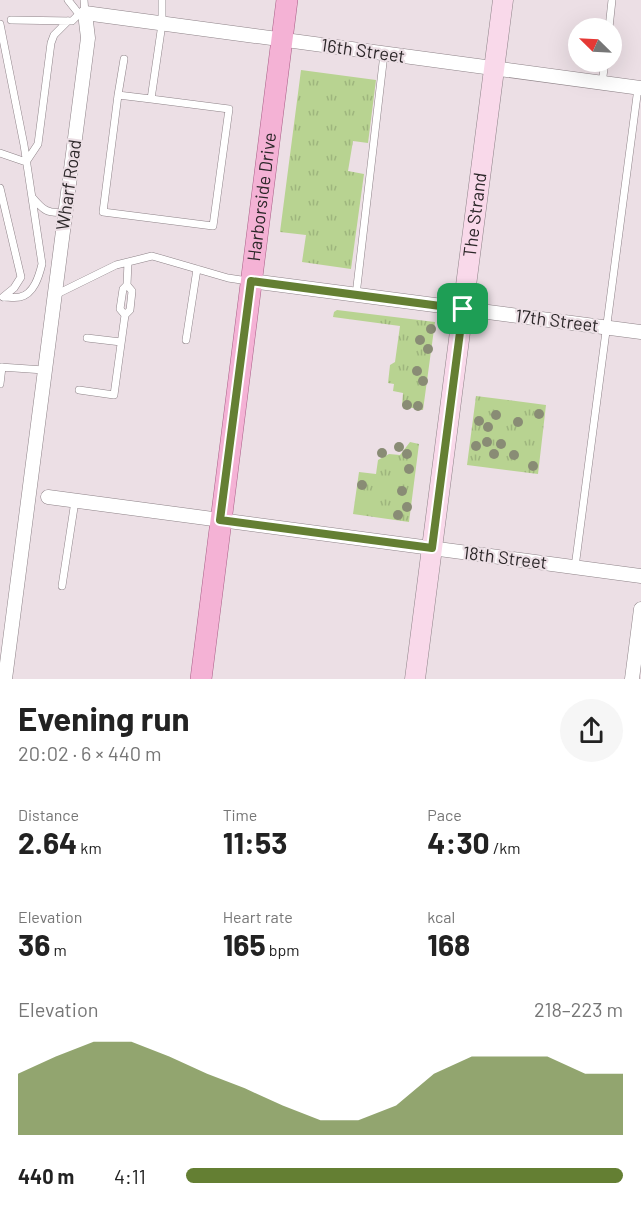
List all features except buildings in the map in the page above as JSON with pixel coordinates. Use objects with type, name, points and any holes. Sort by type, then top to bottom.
[{"type":"main road","name":"Harborside Drive","points":[[201,679],[287,0]]},
{"type":"street","name":"The Strand","points":[[415,679],[503,0]]},
{"type":"street","name":"16th Street","points":[[83,9],[162,24],[640,88]]},
{"type":"street","name":"Wharf Road","points":[[5,679],[88,38],[83,9]]},
{"type":"street","name":"17th Street","points":[[251,281],[641,332]]},
{"type":"street","name":"18th Street","points":[[48,497],[641,576]]},
{"type":"street","points":[[632,679],[641,609]]},
{"type":"lane","points":[[11,21],[72,21],[83,9],[68,0]]},
{"type":"lane","points":[[151,99],[162,24],[162,0]]},
{"type":"lane","points":[[610,18],[612,0]]},
{"type":"lane","points":[[26,162],[38,144],[51,43],[54,35],[68,21]]},
{"type":"lane","points":[[0,24],[26,162],[42,264],[38,280],[28,292],[21,297],[2,297]]},
{"type":"lane","points":[[356,295],[384,54]]},
{"type":"lane","points":[[118,95],[229,109],[213,226],[103,212],[118,95],[124,59]]},
{"type":"lane","points":[[602,82],[604,72]]},
{"type":"lane","points":[[575,567],[640,88]]},
{"type":"lane","points":[[0,153],[26,162]]},
{"type":"lane","points":[[0,188],[21,277],[14,288],[2,297]]},
{"type":"lane","points":[[31,197],[42,209],[54,213],[65,212]]},
{"type":"lane","name":"17th Street","points":[[54,295],[116,265],[152,256],[228,278],[251,281]]},
{"type":"lane","points":[[79,390],[114,395],[124,315],[130,310],[132,291],[127,285],[128,262]]},
{"type":"lane","points":[[186,340],[196,269]]},
{"type":"lane","points":[[87,338],[121,342]]},
{"type":"lane","points":[[0,384],[1,367],[44,370]]},
{"type":"lane","points":[[62,586],[75,501]]},
{"type":"green space","points":[[301,70],[376,80],[368,143],[353,141],[348,171],[364,174],[351,269],[302,262],[306,235],[280,232]]},
{"type":"green space","points":[[337,310],[435,322],[423,410],[402,406],[403,393],[393,391],[394,384],[388,383],[390,365],[395,362],[400,326],[333,317]]},
{"type":"green space","points":[[476,396],[546,405],[538,474],[467,465]]},
{"type":"green space","points":[[410,442],[419,444],[409,522],[353,514],[359,472],[376,474],[378,460],[389,454],[400,455]]},
{"type":"route","points":[[251,281],[463,309],[432,548],[220,520],[251,281]]}]
